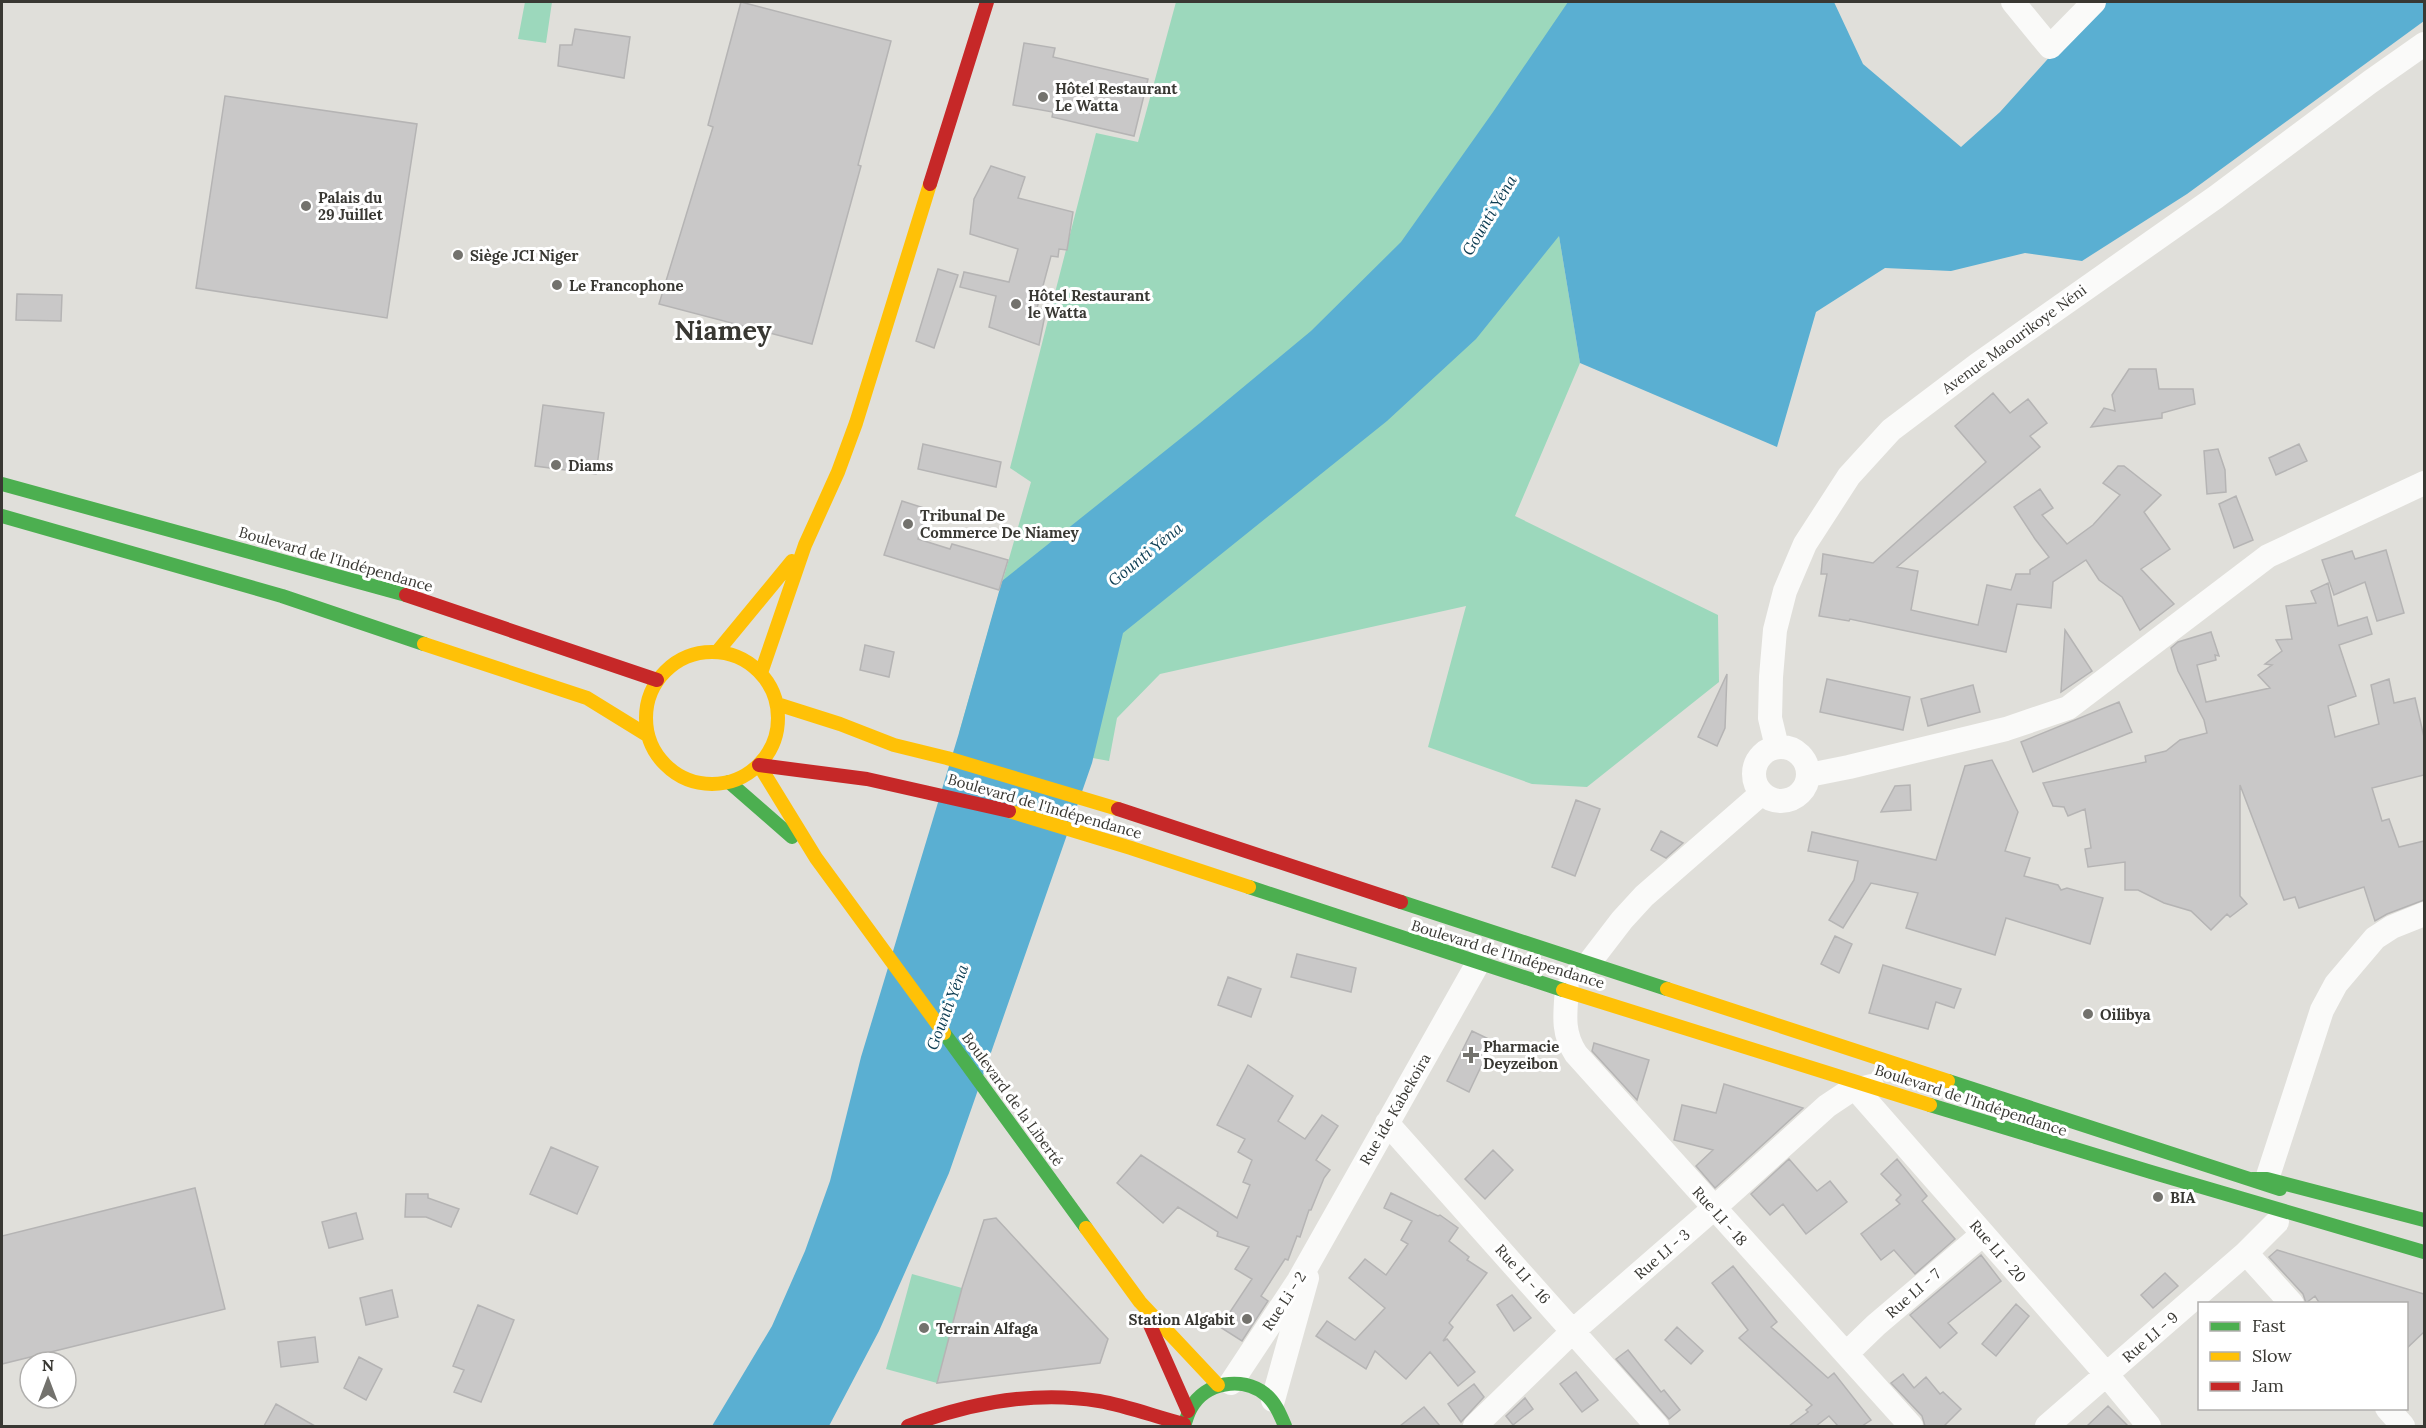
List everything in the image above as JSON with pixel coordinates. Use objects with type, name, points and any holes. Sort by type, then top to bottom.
[{"type":"main road","points":[[761,673],[805,545],[838,472],[856,423],[987,2]]},
{"type":"main road","name":"Boulevard de l'Indépendance","points":[[2,484],[391,590],[657,681]]},
{"type":"main road","points":[[2,516],[282,596],[587,698],[647,735]]},
{"type":"main road","points":[[717,652],[805,545]]},
{"type":"main road","points":[[717,652],[741,658],[761,673],[771,688],[777,704],[779,721],[770,752],[759,765],[729,782],[711,784],[694,782],[678,776],[659,758],[647,735],[645,716],[648,698],[657,681],[668,668],[683,658],[700,653],[717,652]]},
{"type":"main road","name":"Boulevard de l'Indépendance","points":[[777,704],[840,724],[894,745],[947,758],[1105,805],[2332,1204],[2424,1230]]},
{"type":"main road","name":"Boulevard de l'Indépendance","points":[[759,765],[801,768],[936,791],[1094,835],[1864,1088],[2241,1201],[2424,1252]]},
{"type":"main road","name":"Boulevard de la Liberté","points":[[759,765],[816,858],[1140,1302],[1225,1384]]},
{"type":"main road","name":"Boulevard de la Liberté","points":[[729,782],[816,858]]},
{"type":"main road","name":"Boulevard de l'Indépendance","points":[[2257,1179],[2424,1220]]},
{"type":"main road","name":"Boulevard de l'Indépendance","points":[[2241,1201],[2277,1222],[2424,1266]]},
{"type":"main road","name":"Boulevard de la Liberté","points":[[1140,1302],[1185,1421]]},
{"type":"main road","points":[[908,1426],[965,1407],[1000,1400],[1049,1398],[1099,1401],[1185,1421],[1195,1400],[1206,1391],[1225,1384],[1247,1384],[1261,1390],[1273,1400],[1285,1426]]},
{"type":"street","points":[[2013,2],[2050,47],[2094,2]]},
{"type":"street","name":"Avenue Maourikoye Néni","points":[[1777,747],[1770,718],[1771,677],[1775,630],[1785,591],[1805,544],[1850,476],[1891,430],[1977,365],[2216,197],[2424,44]]},
{"type":"street","points":[[1809,775],[2006,729],[2068,708],[2268,556],[2424,483]]},
{"type":"street","points":[[1777,747],[1793,749],[1800,754],[1808,767],[1809,775],[1807,784],[1795,798],[1778,801],[1762,793],[1755,778],[1757,762],[1762,755],[1777,747]]},
{"type":"street","points":[[1589,963],[1644,896],[1762,793]]},
{"type":"street","points":[[2257,1179],[2322,1010],[2336,984],[2375,938],[2392,927],[2424,914]]},
{"type":"street","name":"Rue ide Kabekoira","points":[[1313,1255],[1478,963]]},
{"type":"street","name":"Rue LI - 18","points":[[1567,989],[1565,1032],[1568,1043],[1576,1054],[1713,1209],[1911,1426]]},
{"type":"street","name":"Rue LI - 3","points":[[1475,1426],[1574,1331],[1827,1106],[1841,1096],[1864,1088]]},
{"type":"street","name":"Rue LI - 20","points":[[1864,1088],[1983,1234],[2149,1426]]},
{"type":"street","name":"Rue LI - 16","points":[[1387,1123],[1657,1426]]},
{"type":"street","name":"Rue LI - 9","points":[[2047,1426],[2247,1253],[2277,1222]]},
{"type":"street","name":"Rue LI - 7","points":[[1846,1354],[1876,1325],[1983,1234]]},
{"type":"street","points":[[2247,1253],[2290,1302]]},
{"type":"street","name":"Rue Li - 2","points":[[1225,1384],[1291,1292],[1313,1255]]},
{"type":"street","name":"Rue Li - 2","points":[[1273,1400],[1313,1255]]},
{"type":"street","points":[[2389,1410],[2403,1426]]},
{"type":"green space","points":[[525,2],[552,2],[546,43],[518,39]]},
{"type":"green space","points":[[1176,2],[1700,2],[1559,236],[1580,363],[1515,516],[1718,615],[1719,682],[1587,787],[1532,784],[1428,747],[1466,606],[1160,674],[1117,718],[1109,761],[959,733],[1031,482],[1010,468],[1096,133],[1138,142]]},
{"type":"green space","name":"Terrain Alfaga","points":[[912,1274],[962,1288],[937,1383],[886,1369]]},
{"type":"water","name":"Gounti Yéna","points":[[1568,2],[1834,2],[1863,64],[1961,147],[2000,112],[2099,2],[2424,2],[2424,21],[2187,194],[2082,261],[2025,253],[1951,271],[1885,268],[1816,312],[1777,447],[1580,363],[1559,236],[1476,339],[1387,421],[1123,633],[1092,763],[949,1173],[879,1331],[829,1426],[712,1426],[772,1326],[805,1251],[830,1181],[861,1057],[959,733],[1002,581],[1311,331],[1401,242]]},
{"type":"building","points":[[741,2],[891,41],[858,165],[861,166],[812,344],[659,304],[713,127],[708,125]]},
{"type":"building","points":[[575,29],[630,37],[624,78],[558,66],[560,45],[572,45]]},
{"type":"building","points":[[1024,43],[1055,48],[1053,57],[1148,79],[1134,136],[1052,117],[1053,112],[1013,105]]},
{"type":"building","name":"Palais du 29 Juillet","points":[[225,96],[417,124],[387,318],[196,288]]},
{"type":"building","points":[[991,166],[1025,177],[1018,198],[1073,212],[1067,250],[1059,249],[1058,257],[1051,256],[1037,308],[1046,310],[1039,345],[989,327],[996,296],[960,287],[964,272],[1009,282],[1018,249],[970,234],[974,199]]},
{"type":"building","points":[[938,269],[958,275],[934,348],[916,341]]},
{"type":"building","points":[[17,294],[62,295],[61,321],[16,320]]},
{"type":"building","points":[[2129,369],[2156,369],[2159,389],[2193,389],[2195,404],[2162,413],[2162,418],[2091,427],[2104,408],[2115,411],[2112,395]]},
{"type":"building","points":[[1993,393],[2010,413],[2028,399],[2047,423],[2030,436],[2040,447],[1897,567],[1918,571],[1911,610],[1978,625],[1987,585],[2011,590],[2016,574],[2030,574],[2030,570],[2049,557],[2014,507],[2040,489],[2053,508],[2042,515],[2067,544],[2093,525],[2120,495],[2103,483],[2118,466],[2124,466],[2161,495],[2144,512],[2170,549],[2141,569],[2174,604],[2140,630],[2122,597],[2099,580],[2086,560],[2053,582],[2051,608],[2017,604],[2006,652],[1850,619],[1849,621],[1819,616],[1827,574],[1821,574],[1823,554],[1873,563],[1986,462],[1955,426]]},
{"type":"building","points":[[543,405],[604,413],[596,474],[535,466]]},
{"type":"building","points":[[923,444],[1001,462],[996,487],[918,469]]},
{"type":"building","points":[[2299,444],[2307,461],[2276,475],[2269,458]]},
{"type":"building","points":[[2218,449],[2225,470],[2226,492],[2207,494],[2204,451]]},
{"type":"building","points":[[2236,496],[2253,540],[2234,548],[2219,504]]},
{"type":"building","points":[[902,501],[927,509],[918,539],[950,549],[952,544],[1008,560],[999,590],[884,555]]},
{"type":"building","points":[[2386,550],[2404,613],[2377,621],[2365,582],[2334,595],[2322,560],[2352,551],[2355,559]]},
{"type":"building","points":[[2328,583],[2338,626],[2367,617],[2372,634],[2339,645],[2356,696],[2328,706],[2335,737],[2379,724],[2371,685],[2389,679],[2394,703],[2415,698],[2424,737],[2424,775],[2372,788],[2382,821],[2389,819],[2399,847],[2424,841],[2424,900],[2375,921],[2364,887],[2299,908],[2295,897],[2284,900],[2240,785],[2240,896],[2247,904],[2230,917],[2227,914],[2211,930],[2191,911],[2164,903],[2138,890],[2125,890],[2125,862],[2088,867],[2085,849],[2091,848],[2085,809],[2068,816],[2064,807],[2053,806],[2043,783],[2146,762],[2145,756],[2166,751],[2180,740],[2207,733],[2204,720],[2178,671],[2171,648],[2178,642],[2211,632],[2219,656],[2215,655],[2216,660],[2197,665],[2206,702],[2270,688],[2258,675],[2272,665],[2265,664],[2282,651],[2276,640],[2292,639],[2286,606],[2316,603],[2311,591]]},
{"type":"building","points":[[2065,630],[2092,671],[2061,692]]},
{"type":"building","points":[[865,645],[894,652],[889,677],[860,670]]},
{"type":"building","points":[[1727,674],[1725,728],[1717,746],[1698,737]]},
{"type":"building","points":[[1827,679],[1910,697],[1903,730],[1820,712]]},
{"type":"building","points":[[1973,685],[1980,712],[1928,726],[1921,699]]},
{"type":"building","points":[[2119,702],[2132,732],[2033,772],[2021,742]]},
{"type":"building","points":[[1992,760],[2018,812],[2005,851],[2030,858],[2024,876],[2058,885],[2061,890],[2067,888],[2103,898],[2090,944],[2006,918],[1995,955],[1906,928],[1918,893],[1871,883],[1843,928],[1829,920],[1854,880],[1858,861],[1808,851],[1812,832],[1936,860],[1965,766]]},
{"type":"building","points":[[1910,785],[1911,810],[1881,812],[1895,786]]},
{"type":"building","points":[[1576,800],[1600,809],[1575,876],[1552,867]]},
{"type":"building","points":[[1661,831],[1683,843],[1666,858],[1651,850]]},
{"type":"building","points":[[1835,936],[1852,944],[1839,973],[1821,964]]},
{"type":"building","points":[[1297,954],[1356,968],[1351,992],[1291,977]]},
{"type":"building","points":[[1883,965],[1961,989],[1954,1008],[1936,1002],[1928,1029],[1869,1013]]},
{"type":"building","points":[[1228,977],[1261,989],[1251,1017],[1218,1005]]},
{"type":"building","points":[[1472,1031],[1493,1041],[1469,1092],[1447,1081]]},
{"type":"building","points":[[1594,1043],[1649,1060],[1637,1100],[1592,1051]]},
{"type":"building","points":[[1248,1065],[1293,1096],[1278,1121],[1305,1139],[1322,1115],[1338,1126],[1316,1160],[1330,1170],[1309,1210],[1300,1237],[1297,1236],[1288,1260],[1285,1259],[1261,1296],[1268,1301],[1242,1341],[1220,1327],[1252,1279],[1235,1269],[1249,1247],[1217,1236],[1218,1232],[1178,1207],[1163,1223],[1117,1183],[1141,1155],[1237,1218],[1250,1185],[1243,1182],[1252,1160],[1238,1152],[1245,1139],[1217,1125]]},
{"type":"building","points":[[1724,1084],[1803,1108],[1715,1188],[1696,1166],[1713,1150],[1674,1140],[1682,1105],[1716,1113]]},
{"type":"building","points":[[551,1147],[598,1167],[577,1214],[530,1194]]},
{"type":"building","points":[[1493,1150],[1513,1170],[1485,1199],[1465,1179]]},
{"type":"building","points":[[1789,1159],[1817,1191],[1830,1181],[1847,1202],[1806,1234],[1783,1204],[1770,1215],[1751,1194]]},
{"type":"building","points":[[1897,1159],[1927,1196],[1922,1201],[1955,1239],[1915,1274],[1894,1250],[1881,1260],[1861,1234],[1900,1204],[1896,1200],[1901,1195],[1881,1174]]},
{"type":"building","points":[[195,1188],[225,1309],[59,1350],[18,1350],[18,1360],[2,1364],[2,1236]]},
{"type":"building","points":[[1391,1193],[1440,1215],[1458,1228],[1449,1241],[1469,1257],[1467,1260],[1487,1273],[1449,1323],[1453,1327],[1443,1341],[1447,1339],[1475,1372],[1458,1386],[1430,1352],[1406,1379],[1375,1351],[1366,1369],[1316,1336],[1327,1321],[1355,1340],[1385,1308],[1349,1278],[1365,1259],[1386,1275],[1408,1244],[1401,1240],[1412,1221],[1384,1208]]},
{"type":"building","points":[[406,1194],[428,1194],[428,1198],[459,1209],[451,1227],[426,1217],[405,1217]]},
{"type":"building","points":[[356,1213],[363,1239],[329,1248],[322,1222]]},
{"type":"building","points":[[996,1218],[1108,1339],[1100,1363],[937,1383],[962,1288],[984,1220]]},
{"type":"building","points":[[2277,1250],[2424,1294],[2424,1332],[2408,1347],[2408,1302],[2319,1302],[2315,1296],[2306,1302],[2303,1294],[2269,1257]]},
{"type":"building","points":[[1981,1255],[2001,1281],[1948,1323],[1957,1333],[1940,1348],[1910,1315]]},
{"type":"building","points":[[1733,1266],[1777,1322],[1771,1327],[1828,1378],[1834,1373],[1871,1420],[1862,1426],[1838,1426],[1829,1416],[1816,1426],[1789,1426],[1808,1412],[1806,1410],[1812,1405],[1739,1338],[1748,1330],[1712,1283]]},
{"type":"building","points":[[2165,1273],[2178,1286],[2153,1308],[2141,1295]]},
{"type":"building","points":[[392,1290],[398,1317],[366,1325],[360,1298]]},
{"type":"building","points":[[1512,1295],[1531,1318],[1514,1331],[1497,1305]]},
{"type":"building","points":[[2016,1304],[2029,1316],[1996,1356],[1982,1344]]},
{"type":"building","points":[[478,1305],[514,1320],[481,1402],[454,1392],[464,1370],[453,1366]]},
{"type":"building","points":[[1677,1327],[1703,1351],[1691,1364],[1665,1340]]},
{"type":"building","points":[[315,1337],[318,1362],[281,1367],[278,1342]]},
{"type":"building","points":[[1628,1350],[1661,1392],[1664,1390],[1680,1410],[1669,1419],[1616,1359]]},
{"type":"building","points":[[359,1357],[382,1369],[366,1400],[344,1388]]},
{"type":"building","points":[[1576,1372],[1598,1400],[1582,1412],[1560,1384]]},
{"type":"building","points":[[1903,1374],[1914,1388],[1926,1377],[1940,1394],[1943,1392],[1961,1409],[1944,1426],[1925,1426],[1922,1416],[1891,1383]]},
{"type":"building","points":[[1474,1384],[1484,1397],[1461,1422],[1448,1404]]},
{"type":"building","points":[[1525,1398],[1533,1409],[1513,1425],[1506,1416]]},
{"type":"building","points":[[276,1404],[315,1426],[264,1426]]},
{"type":"building","points":[[2108,1406],[2128,1426],[2087,1426]]},
{"type":"building","points":[[1424,1407],[1440,1426],[1400,1426]]},
{"type":"traffic: fast","points":[[2,484],[406,595]]},
{"type":"traffic: fast","points":[[2,516],[282,596],[424,644]]},
{"type":"traffic: fast","points":[[729,782],[792,837]]},
{"type":"traffic: fast","points":[[1249,887],[1563,990]]},
{"type":"traffic: fast","points":[[1401,902],[1667,989]]},
{"type":"traffic: fast","points":[[944,1033],[1086,1228]]},
{"type":"traffic: fast","points":[[1948,1081],[2280,1189]]},
{"type":"traffic: fast","points":[[1930,1105],[2424,1252]]},
{"type":"traffic: fast","points":[[2252,1179],[2267,1179],[2424,1220]]},
{"type":"traffic: fast","points":[[1184,1426],[1197,1399],[1205,1392],[1225,1384],[1246,1385],[1265,1394],[1274,1404],[1285,1426]]},
{"type":"traffic: slow","points":[[761,673],[805,545],[838,472],[856,423],[930,184]]},
{"type":"traffic: slow","points":[[717,652],[792,561]]},
{"type":"traffic: slow","points":[[424,644],[587,698],[647,735]]},
{"type":"traffic: slow","points":[[712,652],[737,657],[759,671],[773,693],[778,718],[773,743],[759,765],[737,779],[712,784],[687,779],[665,765],[651,743],[646,718],[651,693],[665,671],[687,657],[712,652]]},
{"type":"traffic: slow","points":[[777,704],[840,724],[894,745],[947,758],[1118,809]]},
{"type":"traffic: slow","points":[[759,765],[816,858],[944,1033]]},
{"type":"traffic: slow","points":[[1009,811],[1249,887]]},
{"type":"traffic: slow","points":[[1667,989],[1948,1081]]},
{"type":"traffic: slow","points":[[1563,990],[1930,1105]]},
{"type":"traffic: slow","points":[[1086,1228],[1140,1302],[1218,1385]]},
{"type":"traffic: jam","points":[[930,184],[987,2]]},
{"type":"traffic: jam","points":[[406,595],[657,680]]},
{"type":"traffic: jam","points":[[759,765],[867,779],[1009,811]]},
{"type":"traffic: jam","points":[[1118,809],[1401,902]]},
{"type":"traffic: jam","points":[[1150,1325],[1188,1411]]},
{"type":"traffic: jam","points":[[908,1426],[978,1405],[1050,1397],[1110,1403],[1184,1424]]},
{"type":"place","name":"Hôtel Restaurant Le Watta","points":[[1043,97]]},
{"type":"place","name":"Palais du 29 Juillet","points":[[306,206]]},
{"type":"place","name":"Siège JCI Niger","points":[[458,255]]},
{"type":"place","name":"Le Francophone","points":[[557,285]]},
{"type":"place","name":"Hôtel Restaurant le Watta","points":[[1016,304]]},
{"type":"place","name":"Diams","points":[[556,465]]},
{"type":"place","name":"Tribunal De Commerce De Niamey","points":[[908,524]]},
{"type":"place","name":"Oilibya","points":[[2088,1014]]},
{"type":"place","name":"Pharmacie Deyzeibon","points":[[1471,1055]]},
{"type":"place","name":"BIA","points":[[2158,1197]]},
{"type":"place","name":"Station Algabit","points":[[1247,1319]]},
{"type":"place","name":"Terrain Alfaga","points":[[924,1328]]},
{"type":"district","name":"Niamey","points":[[723,330]]}]
